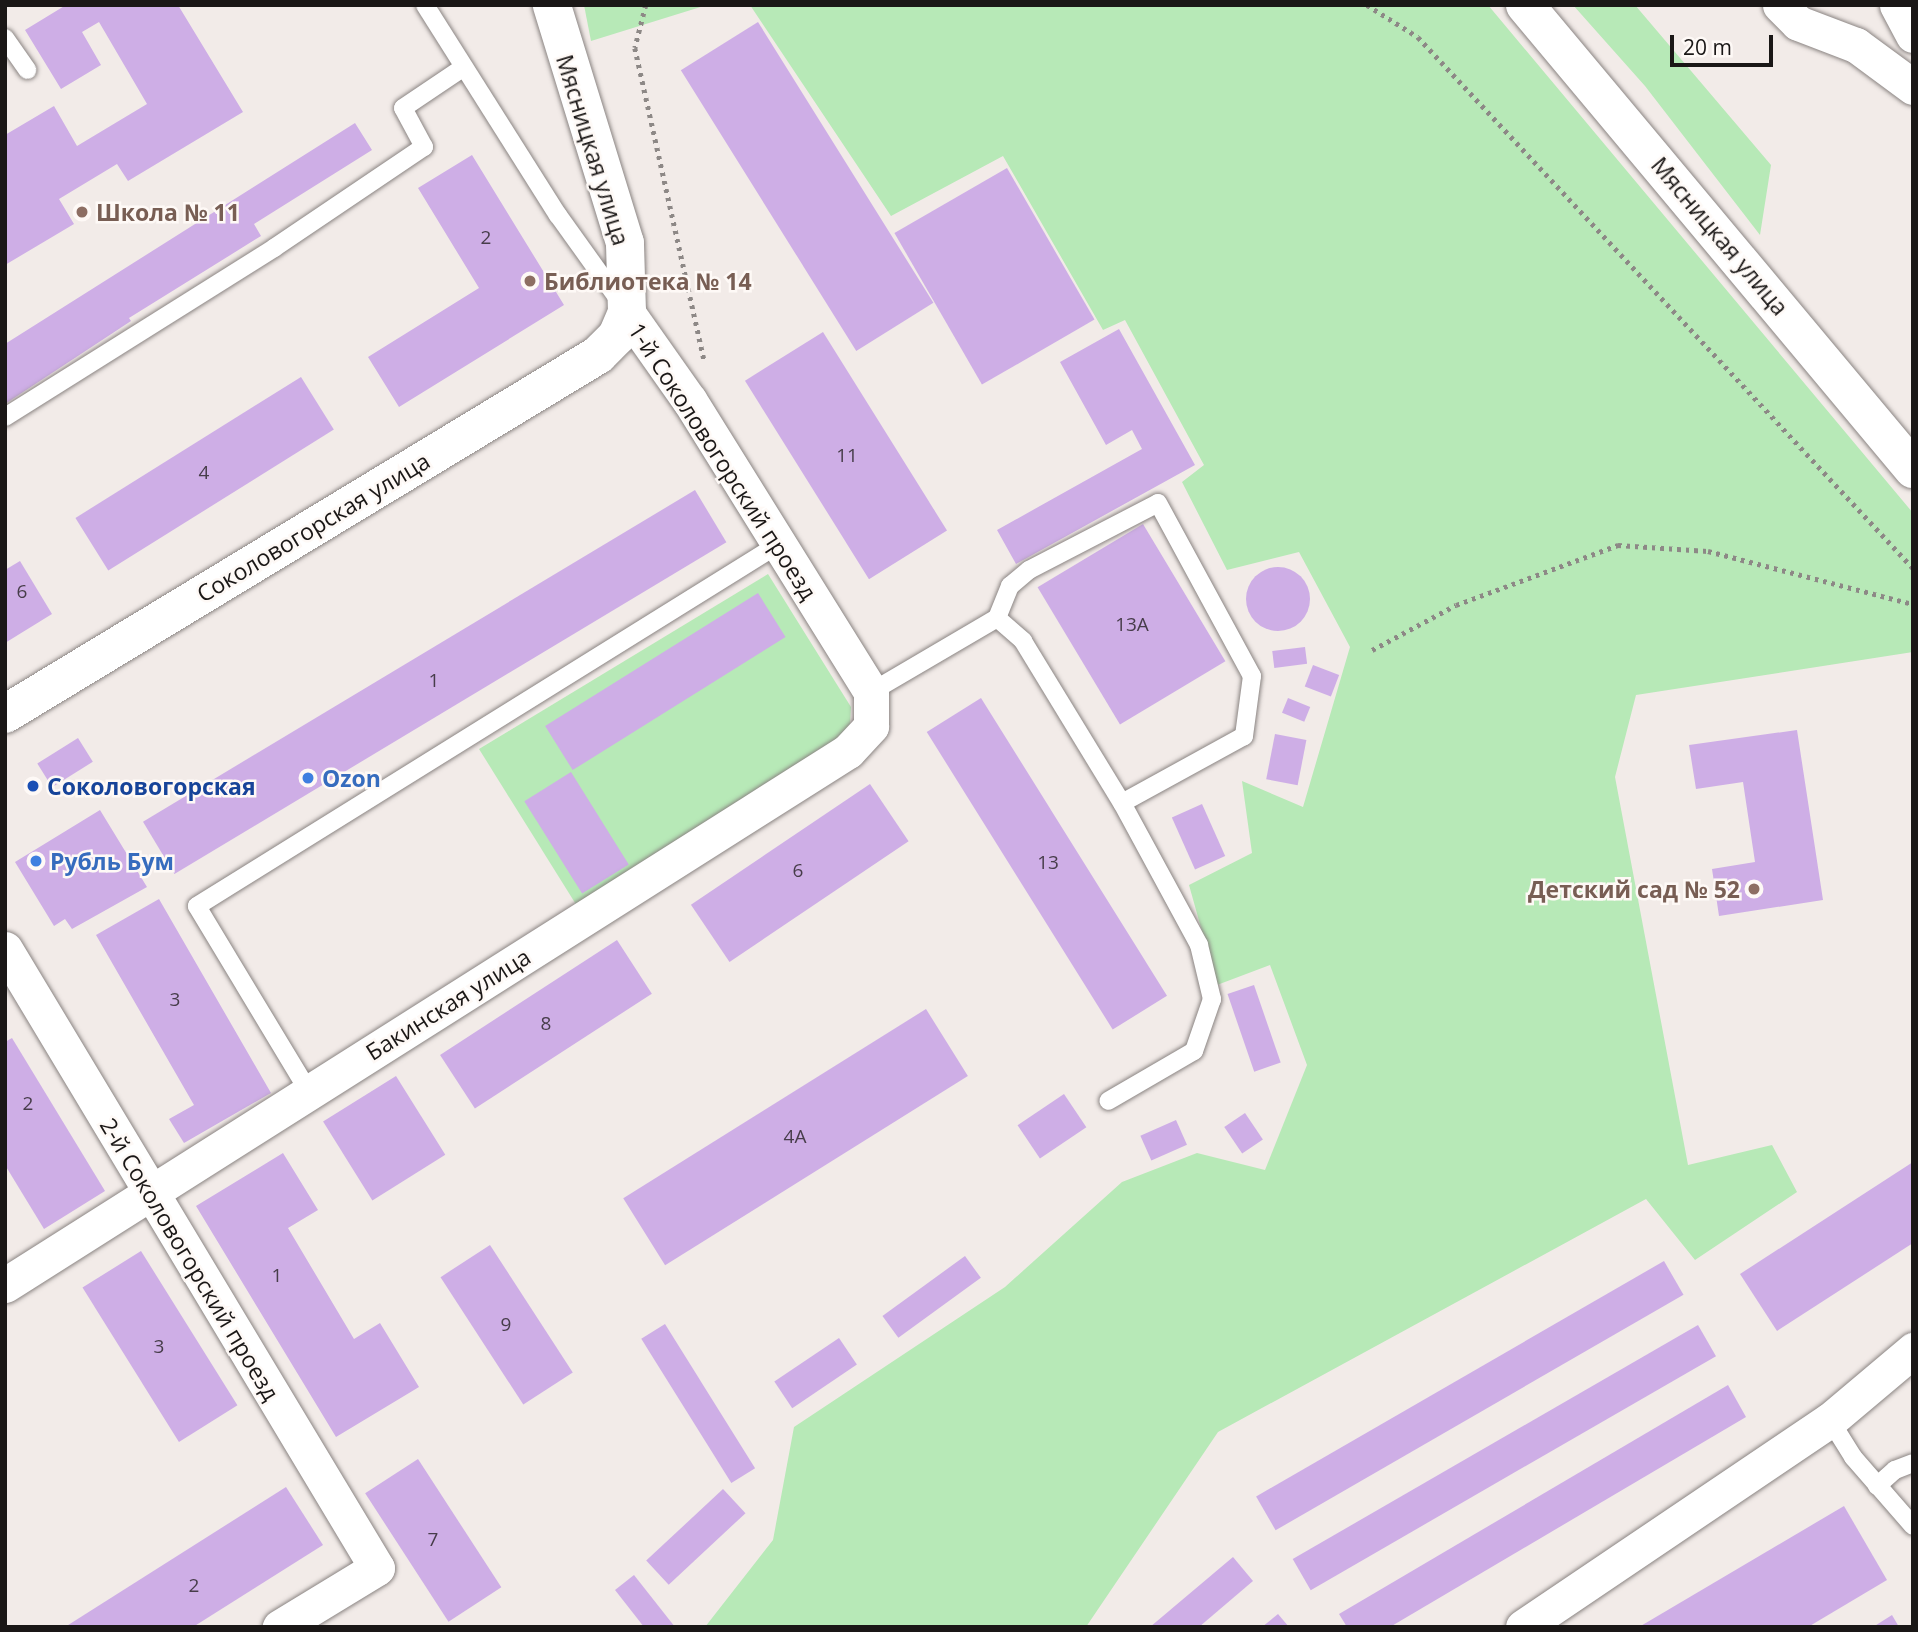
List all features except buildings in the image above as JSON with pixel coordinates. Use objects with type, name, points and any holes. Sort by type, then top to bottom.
[{"type":"main road","name":"Мясницкая улица","points":[[552,5],[625,243],[622,324]]},
{"type":"main road","name":"Мясницкая улица","points":[[1525,5],[1913,468]]},
{"type":"main road","name":"Соколовогорская улица","points":[[5,714],[598,355],[622,324]]},
{"type":"street","points":[[1780,5],[1798,23],[1856,46],[1913,87]]},
{"type":"street","points":[[1897,5],[1913,35]]},
{"type":"street","name":"1-й Соколовогорский проезд","points":[[622,324],[689,400],[872,701]]},
{"type":"street","name":"Бакинская улица","points":[[6,1283],[150,1196],[309,1092],[848,751],[871,726],[872,701]]},
{"type":"street","name":"2-й Соколовогорский проезд","points":[[5,949],[150,1196],[377,1568],[280,1627]]},
{"type":"street","points":[[1523,1627],[1830,1420],[1913,1350]]},
{"type":"lane","name":"1-й Соколовогорский проезд","points":[[425,5],[558,215],[622,324]]},
{"type":"lane","points":[[5,38],[27,70]]},
{"type":"lane","points":[[5,417],[274,248],[424,146],[402,108],[464,67]]},
{"type":"lane","points":[[872,701],[997,618],[1010,586],[1029,570],[1158,503],[1252,677],[1244,736],[1122,803]]},
{"type":"lane","points":[[309,1092],[197,906],[779,544]]},
{"type":"lane","points":[[997,618],[1023,641],[1122,803],[1199,945],[1212,999],[1194,1051],[1108,1101]]},
{"type":"lane","points":[[1830,1420],[1877,1486],[1913,1526]]},
{"type":"lane","points":[[1877,1486],[1895,1470],[1913,1463]]},
{"type":"path","points":[[646,5],[635,48],[705,366],[689,400]]},
{"type":"path","points":[[1367,5],[1418,37],[1913,568]]},
{"type":"path","points":[[1372,650],[1456,605],[1618,545],[1709,551],[1913,604]]},
{"type":"green space","points":[[584,5],[707,5],[591,41]]},
{"type":"green space","points":[[750,5],[1488,5],[1913,513],[1913,652],[1636,695],[1615,777],[1688,1165],[1772,1145],[1797,1192],[1695,1260],[1646,1199],[1218,1432],[1086,1627],[705,1627],[773,1540],[794,1427],[1005,1287],[1122,1182],[1197,1153],[1265,1170],[1307,1065],[1270,965],[1217,985],[1189,885],[1252,853],[1242,781],[1303,807],[1350,647],[1299,552],[1227,570],[1182,482],[1204,465],[1125,320],[1103,330],[1003,156],[891,216]]},
{"type":"green space","points":[[1573,5],[1635,5],[1771,165],[1760,235],[1645,86]]},
{"type":"green space","points":[[768,574],[851,707],[850,724],[838,743],[577,906],[479,749]]},
{"type":"place","name":"Школа № 11","points":[[82,212]]},
{"type":"place","name":"Библиотека № 14","points":[[530,281]]},
{"type":"place","name":"Ozon","points":[[308,778]]},
{"type":"place","name":"Соколовогорская","points":[[33,786]]},
{"type":"place","name":"Рубль Бум","points":[[36,861]]},
{"type":"place","name":"Детский сад № 52","points":[[1754,889]]}]
